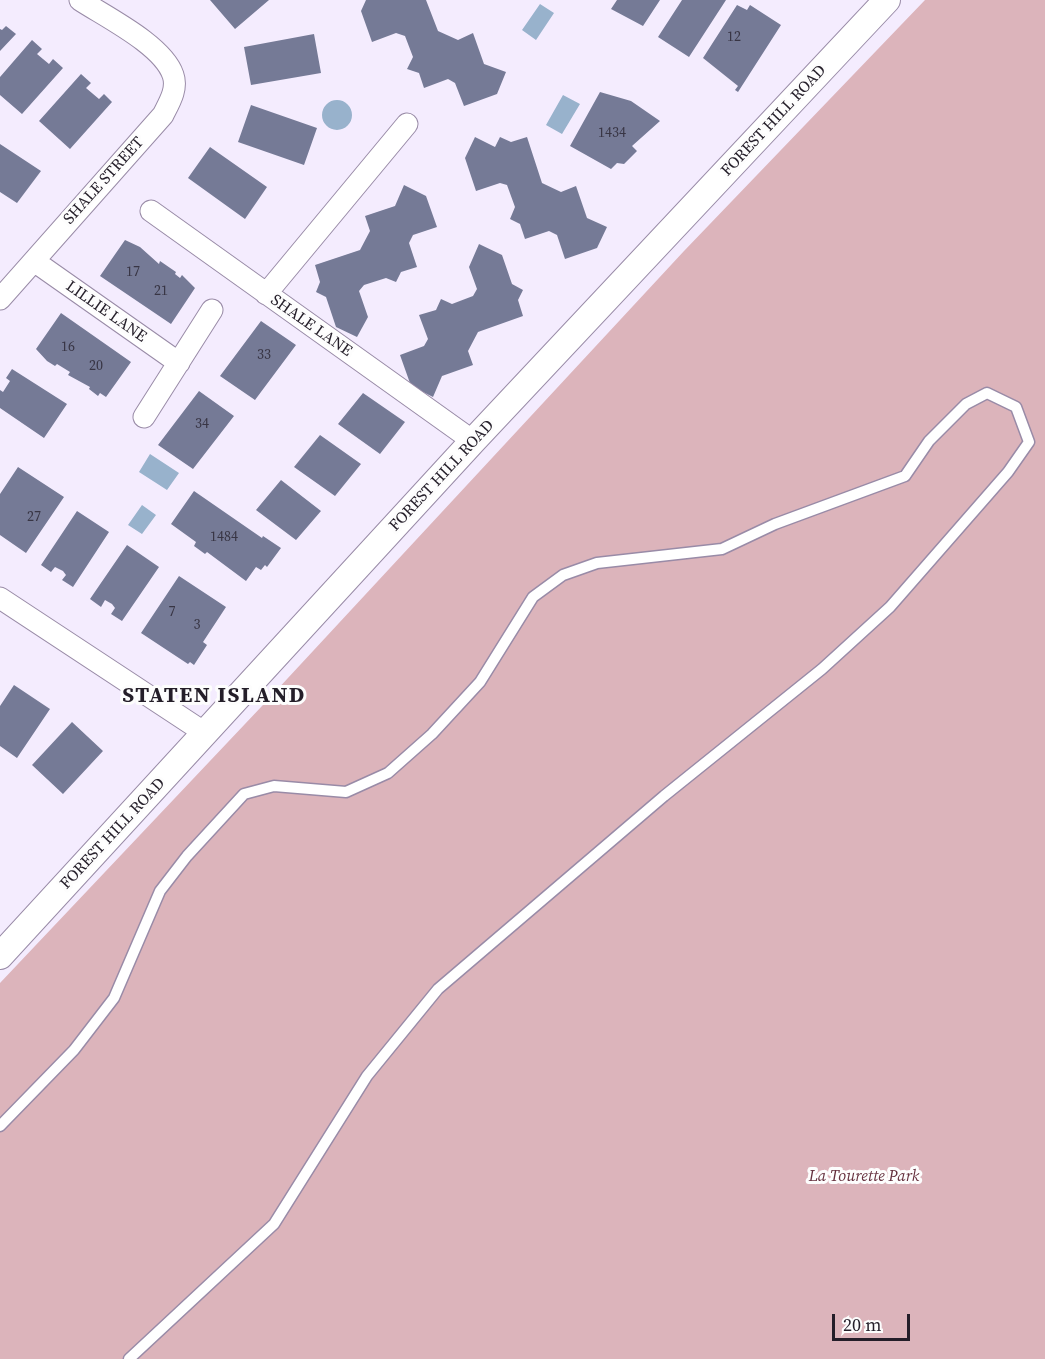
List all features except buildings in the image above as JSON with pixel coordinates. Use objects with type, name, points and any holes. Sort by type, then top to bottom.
[{"type":"street","name":"SHALE STREET","points":[[0,299],[163,115],[174,92],[174,75],[159,52],[80,0]]},
{"type":"street","name":"FOREST HILL ROAD","points":[[0,956],[873,4]]},
{"type":"street","points":[[266,294],[407,124]]},
{"type":"street","name":"SHALE LANE","points":[[151,211],[473,441]]},
{"type":"street","name":"LILLIE LANE","points":[[34,261],[178,363]]},
{"type":"street","points":[[144,417],[212,310]]},
{"type":"street","points":[[0,598],[205,733]]},
{"type":"lane","points":[[0,1126],[74,1050],[114,998],[160,891],[187,856],[244,794],[274,786],[346,792],[388,773],[432,734],[480,682],[533,597],[563,575],[597,563],[722,549],[775,524],[905,476],[929,441],[958,411],[987,393],[1016,406],[1029,442],[1008,472],[890,607],[822,669],[664,796],[438,989],[367,1076],[274,1224],[129,1359]]},
{"type":"green space","name":"La Tourette Park","points":[[925,0],[1045,0],[1045,1359],[0,1359],[0,983],[262,706],[684,251]]},
{"type":"water","points":[[540,4],[554,13],[536,40],[522,30]]},
{"type":"water","points":[[563,95],[580,104],[562,134],[546,125]]},
{"type":"water","points":[[337,100],[348,104],[352,115],[348,126],[337,130],[326,126],[322,115],[326,104]]},
{"type":"water","points":[[150,454],[179,473],[167,490],[139,472]]},
{"type":"water","points":[[142,505],[156,515],[142,534],[128,525]]},
{"type":"district","name":"STATEN ISLAND","points":[[214,696]]}]
